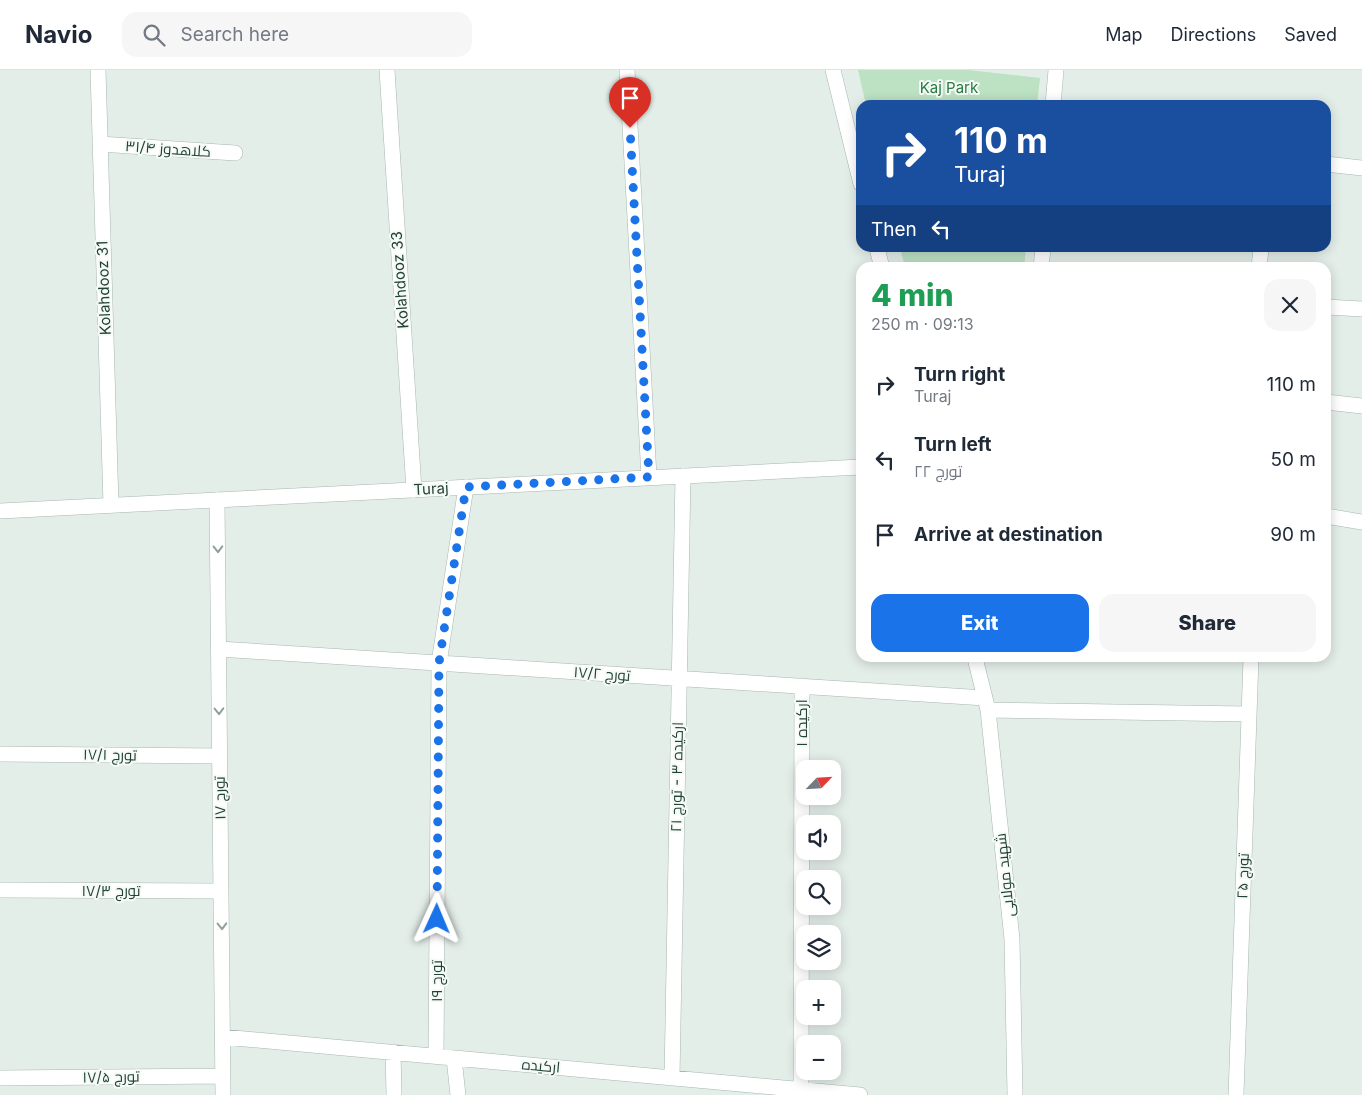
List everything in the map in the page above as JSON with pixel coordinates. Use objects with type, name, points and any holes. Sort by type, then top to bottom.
[{"type":"street","name":"Kolahdooz 31","points":[[98,70],[111,505]]},
{"type":"street","name":"Kolahdooz 33","points":[[387,70],[414,490]]},
{"type":"street","points":[[627,70],[649,477]]},
{"type":"street","points":[[833,70],[856,164]]},
{"type":"street","points":[[1054,100],[1056,70]]},
{"type":"street","name":"کلاهدوز ۳۱/۴","points":[[100,144],[235,154]]},
{"type":"street","points":[[1331,165],[1362,168]]},
{"type":"street","points":[[1331,307],[1362,309]]},
{"type":"street","points":[[1331,403],[1362,406]]},
{"type":"street","name":"Turaj","points":[[0,511],[856,467]]},
{"type":"street","name":"ارکیده ۳ - تورج ۲۱","points":[[672,1078],[683,476]]},
{"type":"street","name":"تورج ۱۹","points":[[436,1056],[439,663],[466,487]]},
{"type":"street","name":"تورج ۱۷","points":[[217,500],[223,1095]]},
{"type":"street","points":[[1331,517],[1362,522]]},
{"type":"street","name":"تورج ۱۷/۲","points":[[219,650],[802,686],[986,704],[1249,714]]},
{"type":"street","name":"شهید مولایی","points":[[976,662],[986,704],[1012,939],[1015,1095]]},
{"type":"street","name":"تورج ۲۵","points":[[1236,1095],[1251,662]]},
{"type":"street","name":"ارکیده ۱","points":[[801,1090],[802,686]]},
{"type":"street","name":"تورج ۱۷/۱","points":[[0,754],[220,756]]},
{"type":"street","name":"تورج ۱۷/۳","points":[[0,890],[221,891]]},
{"type":"street","name":"ارکیده","points":[[223,1037],[672,1078],[721,1089],[801,1090],[860,1095]]},
{"type":"street","points":[[393,1052],[394,1095]]},
{"type":"street","points":[[454,1058],[458,1095]]},
{"type":"street","name":"تورج ۱۷/۵","points":[[0,1078],[223,1076]]},
{"type":"green space","name":"Kaj Park","points":[[858,70],[968,70],[1040,78],[1038,100],[865,100]]},
{"type":"green space","points":[[901,252],[1026,252],[1025,262],[904,262]]},
{"type":"route","points":[[437,919],[439,663],[466,487],[649,477],[630,128]]}]
